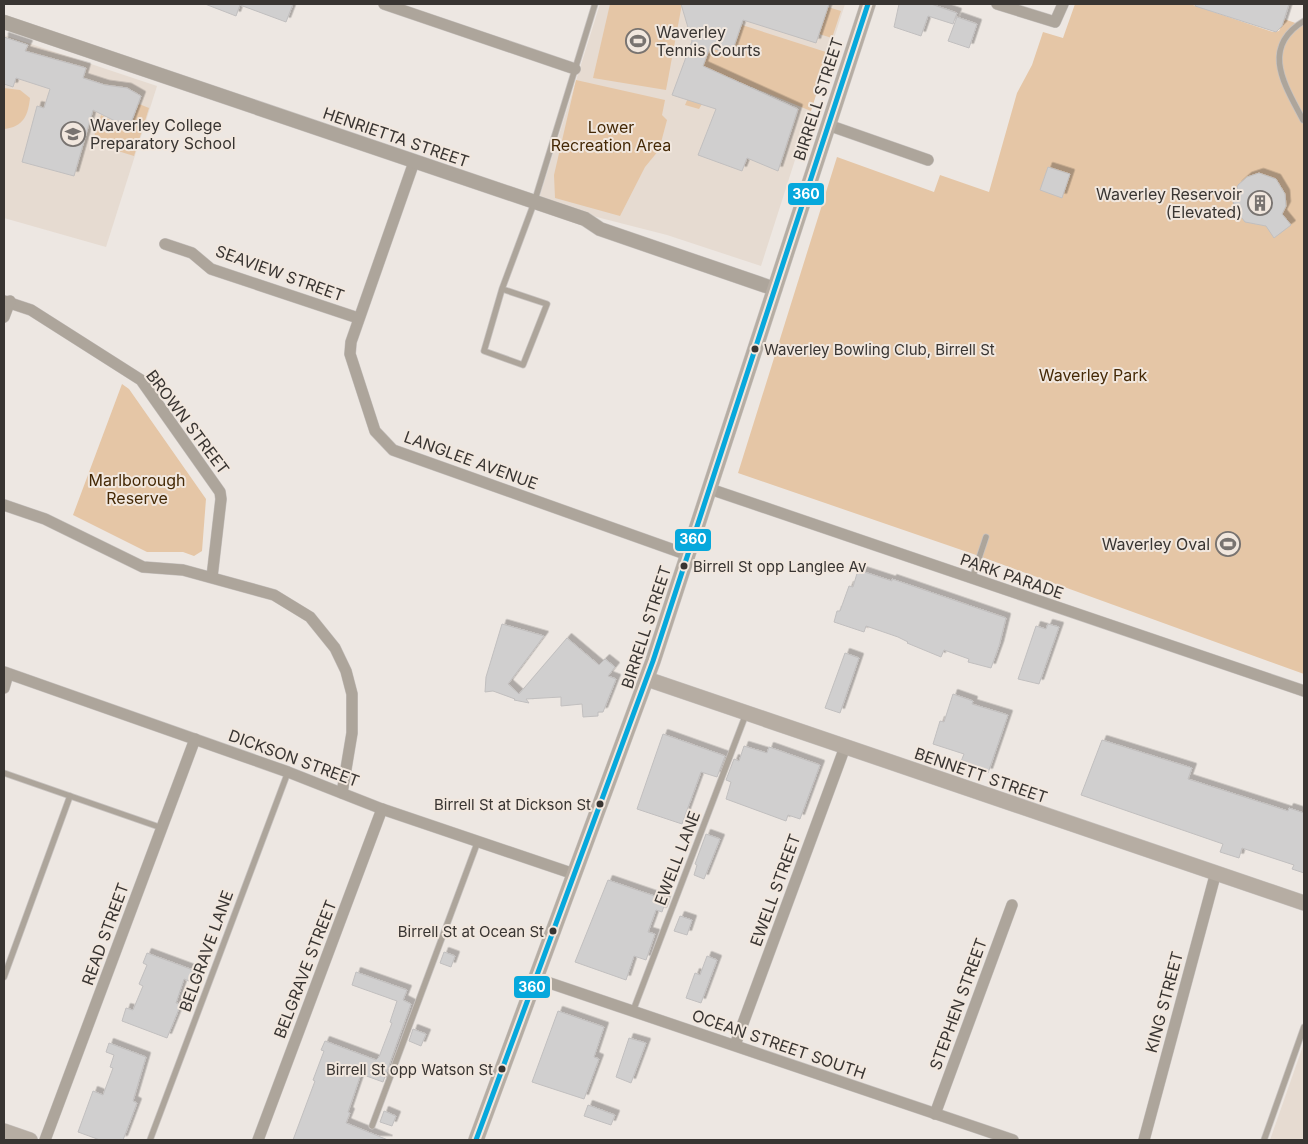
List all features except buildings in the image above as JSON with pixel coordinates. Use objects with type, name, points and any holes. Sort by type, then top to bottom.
[{"type":"main road","name":"BIRRELL STREET","points":[[476,1140],[647,679],[868,4]]},
{"type":"main road","name":"BENNETT STREET","points":[[647,679],[1304,903]]},
{"type":"main road","points":[[4,1131],[30,1140]]},
{"type":"street","points":[[384,4],[574,69]]},
{"type":"street","points":[[996,4],[1055,22],[1063,4]]},
{"type":"street","name":"HENRIETTA STREET","points":[[4,22],[585,219],[600,229],[775,290]]},
{"type":"street","points":[[828,125],[928,160]]},
{"type":"street","name":"LANGLEE AVENUE","points":[[414,162],[358,318],[350,354],[375,431],[393,450],[688,555]]},
{"type":"street","name":"SEAVIEW STREET","points":[[165,244],[192,253],[211,269],[358,318]]},
{"type":"street","points":[[4,317],[7,301]]},
{"type":"street","name":"BROWN STREET","points":[[7,301],[31,310],[141,380],[220,492],[221,499],[212,577]]},
{"type":"street","name":"PARK PARADE","points":[[710,489],[1304,692]]},
{"type":"street","points":[[4,505],[45,519],[143,567],[183,570],[212,577],[286,601],[310,617],[335,648],[349,682],[353,709],[352,733],[342,793]]},
{"type":"street","points":[[4,688],[6,673]]},
{"type":"street","name":"DICKSON STREET","points":[[6,673],[288,772],[382,809],[574,874]]},
{"type":"street","name":"READ STREET","points":[[45,1140],[195,739]]},
{"type":"street","name":"EWELL STREET","points":[[735,1045],[845,747]]},
{"type":"street","name":"BELGRAVE STREET","points":[[258,1140],[382,809]]},
{"type":"street","name":"KING STREET","points":[[1144,1140],[1216,872]]},
{"type":"street","name":"STEPHEN STREET","points":[[935,1114],[1012,905]]},
{"type":"street","name":"OCEAN STREET SOUTH","points":[[535,978],[1013,1140]]},
{"type":"lane","points":[[502,288],[547,304],[523,365],[484,351],[502,288],[534,203],[595,4]]},
{"type":"lane","points":[[1303,120],[1280,75],[1278,58],[1289,34],[1304,21]]},
{"type":"lane","points":[[972,579],[986,538]]},
{"type":"lane","name":"EWELL LANE","points":[[633,1011],[746,714]]},
{"type":"lane","name":"BELGRAVE LANE","points":[[150,1140],[288,772]]},
{"type":"lane","points":[[4,773],[162,828]]},
{"type":"lane","points":[[4,977],[70,796]]},
{"type":"lane","points":[[372,1126],[478,841]]},
{"type":"lane","points":[[1264,1140],[1304,1027]]},
{"type":"shaded area","points":[[600,4],[845,4],[761,266],[667,235],[538,202]]},
{"type":"shaded area","name":"Waverley College Preparatory School","points":[[4,35],[157,86],[106,247],[4,218]]},
{"type":"shaded area","points":[[1304,1043],[1304,1140],[1270,1140]]},
{"type":"green space","name":"Waverley Tennis Courts","points":[[610,4],[682,4],[666,90],[593,78]]},
{"type":"green space","points":[[757,4],[829,4],[828,7],[841,11],[832,38],[819,34],[816,43],[752,22]]},
{"type":"green space","name":"Waverley Park","points":[[1075,4],[1190,4],[1273,32],[1279,31],[1284,19],[1304,26],[1304,674],[979,556],[738,473],[837,157],[934,192],[940,175],[989,192],[1017,93],[1032,65],[1043,32],[1063,38]]},
{"type":"green space","points":[[742,25],[829,53],[811,111],[720,74],[699,109],[685,105],[710,47],[731,55]]},
{"type":"green space","name":"Lower Recreation Area","points":[[576,80],[665,100],[662,115],[667,120],[659,150],[645,167],[620,216],[555,198],[554,175]]},
{"type":"green space","points":[[4,88],[20,90],[30,98],[28,110],[23,120],[16,126],[4,129]]},
{"type":"green space","points":[[139,104],[149,108],[134,156],[92,143],[101,115],[114,122],[131,125]]},
{"type":"green space","name":"Marlborough Reserve","points":[[122,384],[129,389],[206,499],[202,551],[194,556],[183,552],[147,552],[73,515]]},
{"type":"transit line","name":"360","points":[[476,1140],[653,661],[868,4]]},
{"type":"place","name":"Waverley Tennis Courts","points":[[638,41]]},
{"type":"place","name":"Waverley College Preparatory School","points":[[73,134]]},
{"type":"place","name":"Waverley Reservoir (Elevated)","points":[[1260,203]]},
{"type":"place","name":"Waverley Bowling Club, Birrell St","points":[[755,349]]},
{"type":"place","name":"Waverley Oval","points":[[1228,544]]},
{"type":"place","name":"Birrell St opp Langlee Av","points":[[684,566]]},
{"type":"place","name":"Birrell St at Dickson St","points":[[600,804]]},
{"type":"place","name":"Birrell St at Ocean St","points":[[553,931]]},
{"type":"place","name":"Birrell St opp Watson St","points":[[502,1069]]}]
